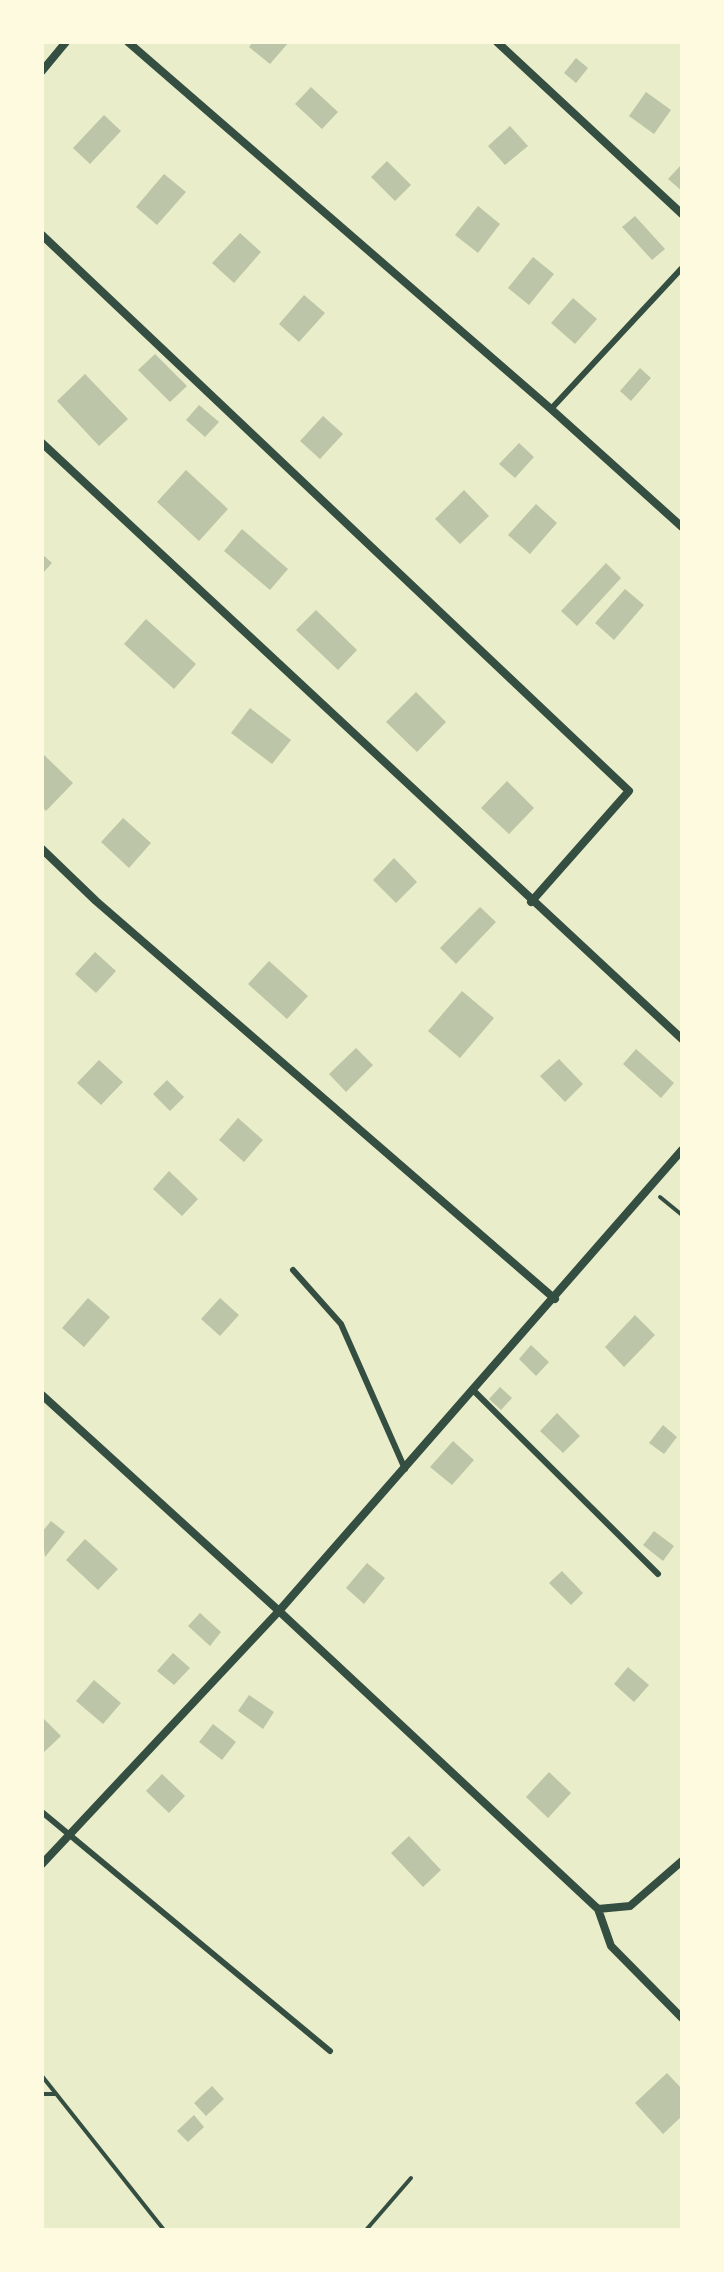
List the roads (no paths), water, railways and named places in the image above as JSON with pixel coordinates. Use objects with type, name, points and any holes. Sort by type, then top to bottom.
[{"type":"street","points":[[42,71],[66,42]]},
{"type":"street","points":[[128,42],[551,409],[682,527]]},
{"type":"street","points":[[497,42],[682,214]]},
{"type":"street","points":[[42,235],[629,791],[531,902]]},
{"type":"street","points":[[42,443],[531,902],[682,1039]]},
{"type":"street","points":[[42,849],[96,901],[555,1299]]},
{"type":"street","points":[[42,1864],[279,1611],[555,1299],[682,1150]]},
{"type":"street","points":[[42,1395],[598,1909],[611,1946],[682,2018]]},
{"type":"street","points":[[598,1909],[630,1906],[682,1861]]},
{"type":"lane","points":[[551,409],[682,268]]},
{"type":"lane","points":[[293,1270],[341,1324],[405,1469]]},
{"type":"lane","points":[[474,1391],[658,1574]]},
{"type":"lane","points":[[42,1812],[330,2051]]}]
